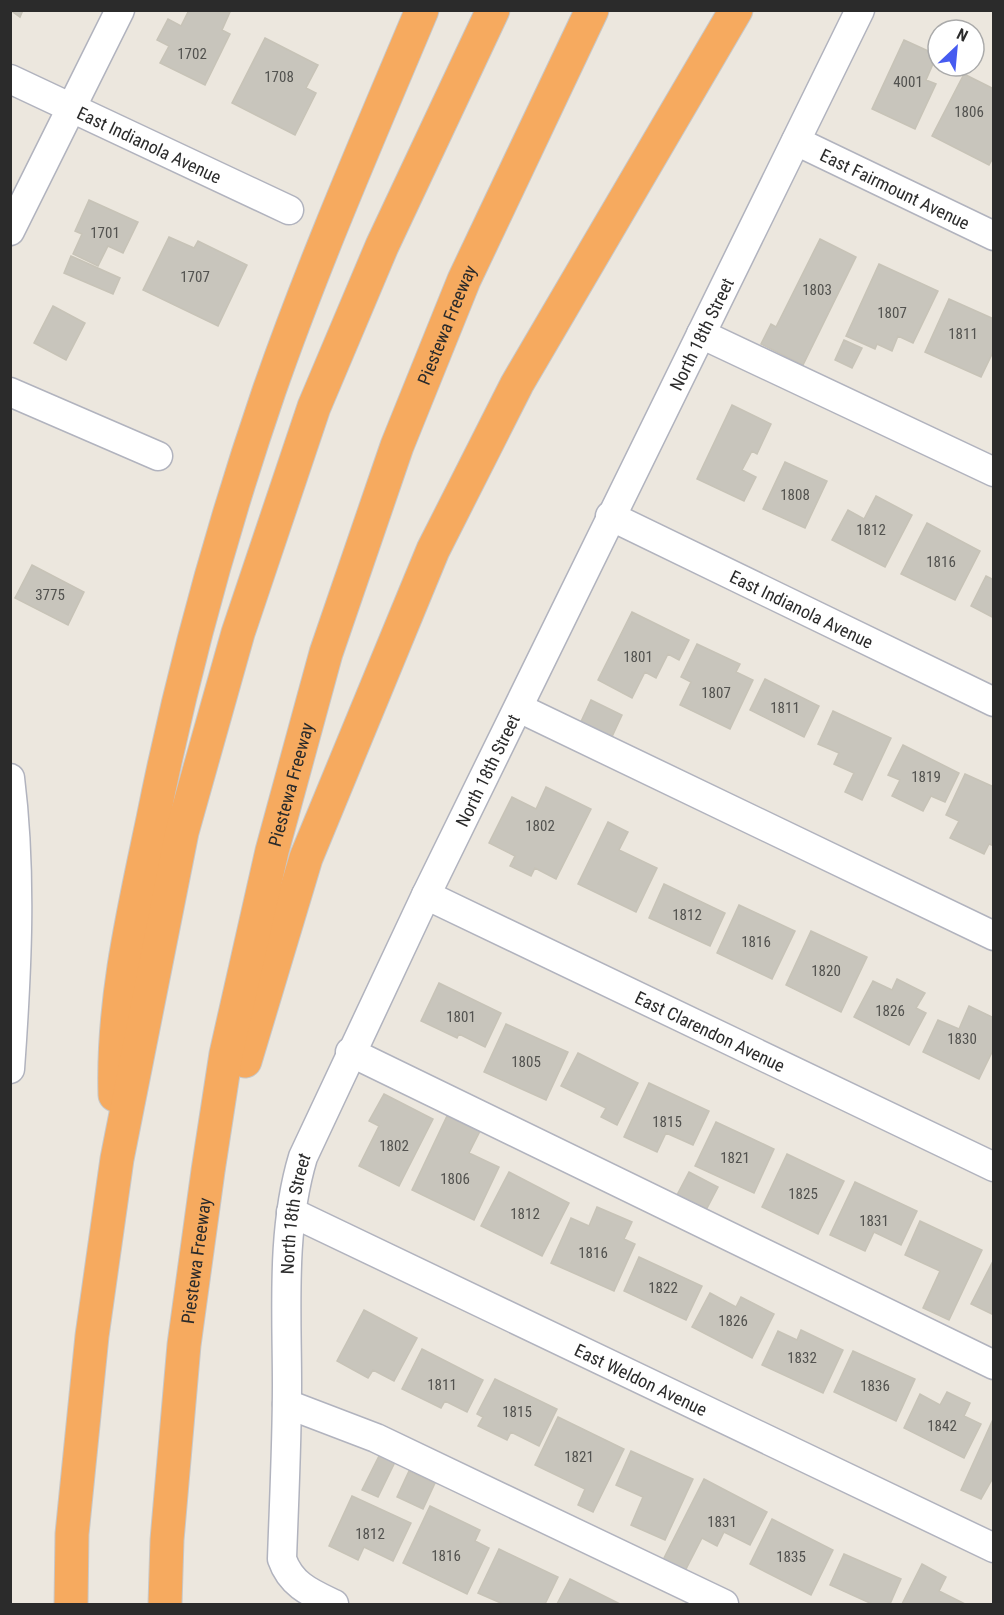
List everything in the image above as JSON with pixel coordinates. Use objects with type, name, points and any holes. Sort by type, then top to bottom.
[{"type":"highway","points":[[117,1159],[113,1047],[135,904],[175,712],[230,512],[270,390],[331,230],[422,10]]},
{"type":"highway","points":[[71,1605],[72,1534],[92,1336],[117,1159],[182,832],[238,633],[314,407],[382,246],[494,10]]},
{"type":"highway","name":"Piestewa Freeway","points":[[165,1605],[167,1540],[184,1345],[208,1171],[226,1054],[272,851],[326,652],[397,446],[464,280],[592,10]]},
{"type":"highway","points":[[208,1171],[247,1056],[306,858],[433,550],[517,384],[736,10]]},
{"type":"street","points":[[10,231],[120,10]]},
{"type":"street","name":"North 18th Street","points":[[334,1605],[304,1590],[287,1574],[282,1559],[287,1404],[287,1258],[291,1212],[303,1157],[350,1052],[519,708],[610,516],[860,10]]},
{"type":"street","name":"East Indianola Avenue","points":[[10,79],[289,210]]},
{"type":"street","name":"East Fairmount Avenue","points":[[796,141],[993,236]]},
{"type":"street","points":[[700,334],[993,471]]},
{"type":"street","points":[[10,392],[158,456]]},
{"type":"street","name":"East Indianola Avenue","points":[[610,516],[993,702]]},
{"type":"street","points":[[519,708],[993,936]]},
{"type":"street","points":[[10,778],[16,839],[17,916],[10,1069]]},
{"type":"street","name":"East Clarendon Avenue","points":[[426,895],[993,1167]]},
{"type":"street","points":[[350,1052],[993,1365]]},
{"type":"street","name":"East Weldon Avenue","points":[[291,1212],[993,1548]]},
{"type":"street","points":[[287,1404],[375,1438],[724,1605]]},
{"type":"building","points":[[10,10],[23,10],[20,17]]},
{"type":"building","points":[[189,10],[230,12],[222,30],[230,34],[205,85],[160,63],[169,46],[157,40],[168,19],[181,26]]},
{"type":"building","points":[[265,38],[318,65],[306,88],[316,93],[295,135],[232,103]]},
{"type":"building","points":[[904,40],[926,50],[926,80],[936,84],[915,129],[872,109]]},
{"type":"building","points":[[962,78],[972,78],[994,89],[994,156],[989,165],[932,136]]},
{"type":"building","points":[[89,200],[138,222],[123,253],[108,246],[98,266],[73,254],[82,234],[75,231]]},
{"type":"building","points":[[169,237],[194,248],[198,241],[247,265],[218,326],[143,290]]},
{"type":"building","points":[[820,239],[856,257],[803,365],[761,344],[771,324],[776,327]]},
{"type":"building","points":[[71,256],[120,278],[113,294],[64,273]]},
{"type":"building","points":[[879,264],[938,291],[913,343],[898,336],[892,351],[877,344],[875,349],[846,336]]},
{"type":"building","points":[[949,299],[994,319],[994,350],[981,377],[925,352]]},
{"type":"building","points":[[53,306],[85,323],[66,360],[34,343]]},
{"type":"building","points":[[844,340],[862,348],[852,368],[835,360]]},
{"type":"building","points":[[732,405],[771,424],[757,454],[752,451],[742,470],[756,477],[744,501],[697,479]]},
{"type":"building","points":[[785,462],[827,481],[805,528],[763,509]]},
{"type":"building","points":[[876,496],[912,515],[885,567],[832,540],[848,510],[864,519]]},
{"type":"building","points":[[927,523],[980,551],[955,600],[901,574]]},
{"type":"building","points":[[32,565],[84,592],[68,625],[15,598]]},
{"type":"building","points":[[986,576],[994,580],[994,618],[971,606]]},
{"type":"building","points":[[632,612],[689,640],[679,660],[668,654],[656,678],[645,672],[632,698],[598,680]]},
{"type":"building","points":[[697,644],[740,664],[736,672],[753,680],[730,729],[680,705],[691,682],[681,677]]},
{"type":"building","points":[[765,679],[819,706],[804,737],[750,710]]},
{"type":"building","points":[[591,700],[622,715],[610,741],[579,726]]},
{"type":"building","points":[[833,711],[891,738],[862,800],[845,792],[854,773],[834,764],[839,753],[818,744]]},
{"type":"building","points":[[903,745],[959,773],[945,802],[931,796],[923,811],[892,796],[900,780],[888,775]]},
{"type":"building","points":[[965,774],[994,787],[994,846],[989,844],[984,854],[950,838],[959,821],[946,815]]},
{"type":"building","points":[[546,787],[591,809],[556,879],[535,868],[531,876],[510,866],[515,856],[489,843],[512,797],[536,809]]},
{"type":"building","points":[[608,822],[628,832],[619,850],[657,868],[636,912],[578,884]]},
{"type":"building","points":[[664,884],[725,913],[710,946],[649,918]]},
{"type":"building","points":[[739,905],[795,931],[772,979],[717,953]]},
{"type":"building","points":[[811,931],[867,957],[841,1012],[786,985]]},
{"type":"building","points":[[897,979],[925,993],[916,1008],[926,1013],[909,1045],[854,1017],[873,981],[892,990]]},
{"type":"building","points":[[439,983],[501,1013],[485,1047],[459,1034],[457,1038],[421,1021]]},
{"type":"building","points":[[969,1006],[994,1018],[994,1048],[979,1079],[923,1052],[938,1020],[959,1029]]},
{"type":"building","points":[[506,1024],[568,1052],[546,1100],[484,1072]]},
{"type":"building","points":[[578,1053],[638,1083],[617,1125],[601,1117],[606,1108],[561,1086]]},
{"type":"building","points":[[649,1083],[709,1111],[693,1145],[666,1133],[657,1152],[624,1137]]},
{"type":"building","points":[[384,1094],[433,1119],[399,1186],[359,1166],[379,1126],[369,1121]]},
{"type":"building","points":[[447,1116],[480,1131],[469,1153],[499,1167],[474,1220],[412,1190]]},
{"type":"building","points":[[716,1122],[774,1149],[754,1193],[695,1166]]},
{"type":"building","points":[[787,1154],[844,1181],[818,1234],[762,1207]]},
{"type":"building","points":[[509,1172],[569,1203],[542,1256],[481,1226]]},
{"type":"building","points":[[689,1172],[718,1187],[705,1212],[676,1197]]},
{"type":"building","points":[[855,1182],[917,1211],[901,1245],[874,1232],[865,1251],[830,1235]]},
{"type":"building","points":[[597,1207],[632,1222],[624,1239],[635,1244],[614,1291],[551,1263],[571,1218],[589,1226]]},
{"type":"building","points":[[920,1221],[982,1250],[949,1320],[923,1308],[940,1271],[905,1255]]},
{"type":"building","points":[[639,1257],[702,1286],[686,1320],[624,1291]]},
{"type":"building","points":[[994,1259],[994,1315],[971,1304]]},
{"type":"building","points":[[710,1293],[736,1307],[741,1297],[774,1314],[752,1358],[692,1327]]},
{"type":"building","points":[[364,1310],[417,1338],[394,1381],[373,1370],[368,1378],[337,1361]]},
{"type":"building","points":[[801,1330],[843,1350],[823,1393],[762,1365],[778,1331],[797,1340]]},
{"type":"building","points":[[422,1349],[483,1380],[467,1412],[445,1401],[441,1408],[402,1389]]},
{"type":"building","points":[[853,1351],[915,1379],[896,1421],[834,1392]]},
{"type":"building","points":[[495,1379],[557,1409],[539,1446],[511,1432],[507,1440],[478,1426],[483,1417],[477,1414]]},
{"type":"building","points":[[947,1392],[970,1403],[964,1416],[981,1424],[964,1458],[904,1428],[920,1394],[940,1405]]},
{"type":"building","points":[[558,1417],[624,1449],[593,1512],[578,1505],[585,1489],[535,1465]]},
{"type":"building","points":[[994,1417],[994,1476],[981,1499],[961,1490]]},
{"type":"building","points":[[631,1451],[693,1479],[665,1540],[631,1525],[643,1497],[616,1485]]},
{"type":"building","points":[[380,1454],[395,1462],[378,1497],[362,1490]]},
{"type":"building","points":[[409,1471],[435,1483],[423,1509],[397,1497]]},
{"type":"building","points":[[704,1479],[767,1512],[750,1545],[724,1532],[717,1546],[702,1538],[685,1571],[663,1560]]},
{"type":"building","points":[[352,1496],[411,1523],[393,1561],[364,1547],[358,1560],[329,1546]]},
{"type":"building","points":[[430,1506],[480,1530],[475,1541],[489,1548],[467,1594],[403,1563]]},
{"type":"building","points":[[772,1519],[833,1550],[811,1595],[750,1564]]},
{"type":"building","points":[[499,1549],[558,1577],[545,1604],[503,1604],[478,1593]]},
{"type":"building","points":[[844,1554],[901,1579],[890,1604],[872,1604],[830,1585]]},
{"type":"building","points":[[922,1564],[946,1577],[939,1591],[965,1604],[902,1604]]},
{"type":"building","points":[[570,1579],[620,1604],[557,1604]]}]
